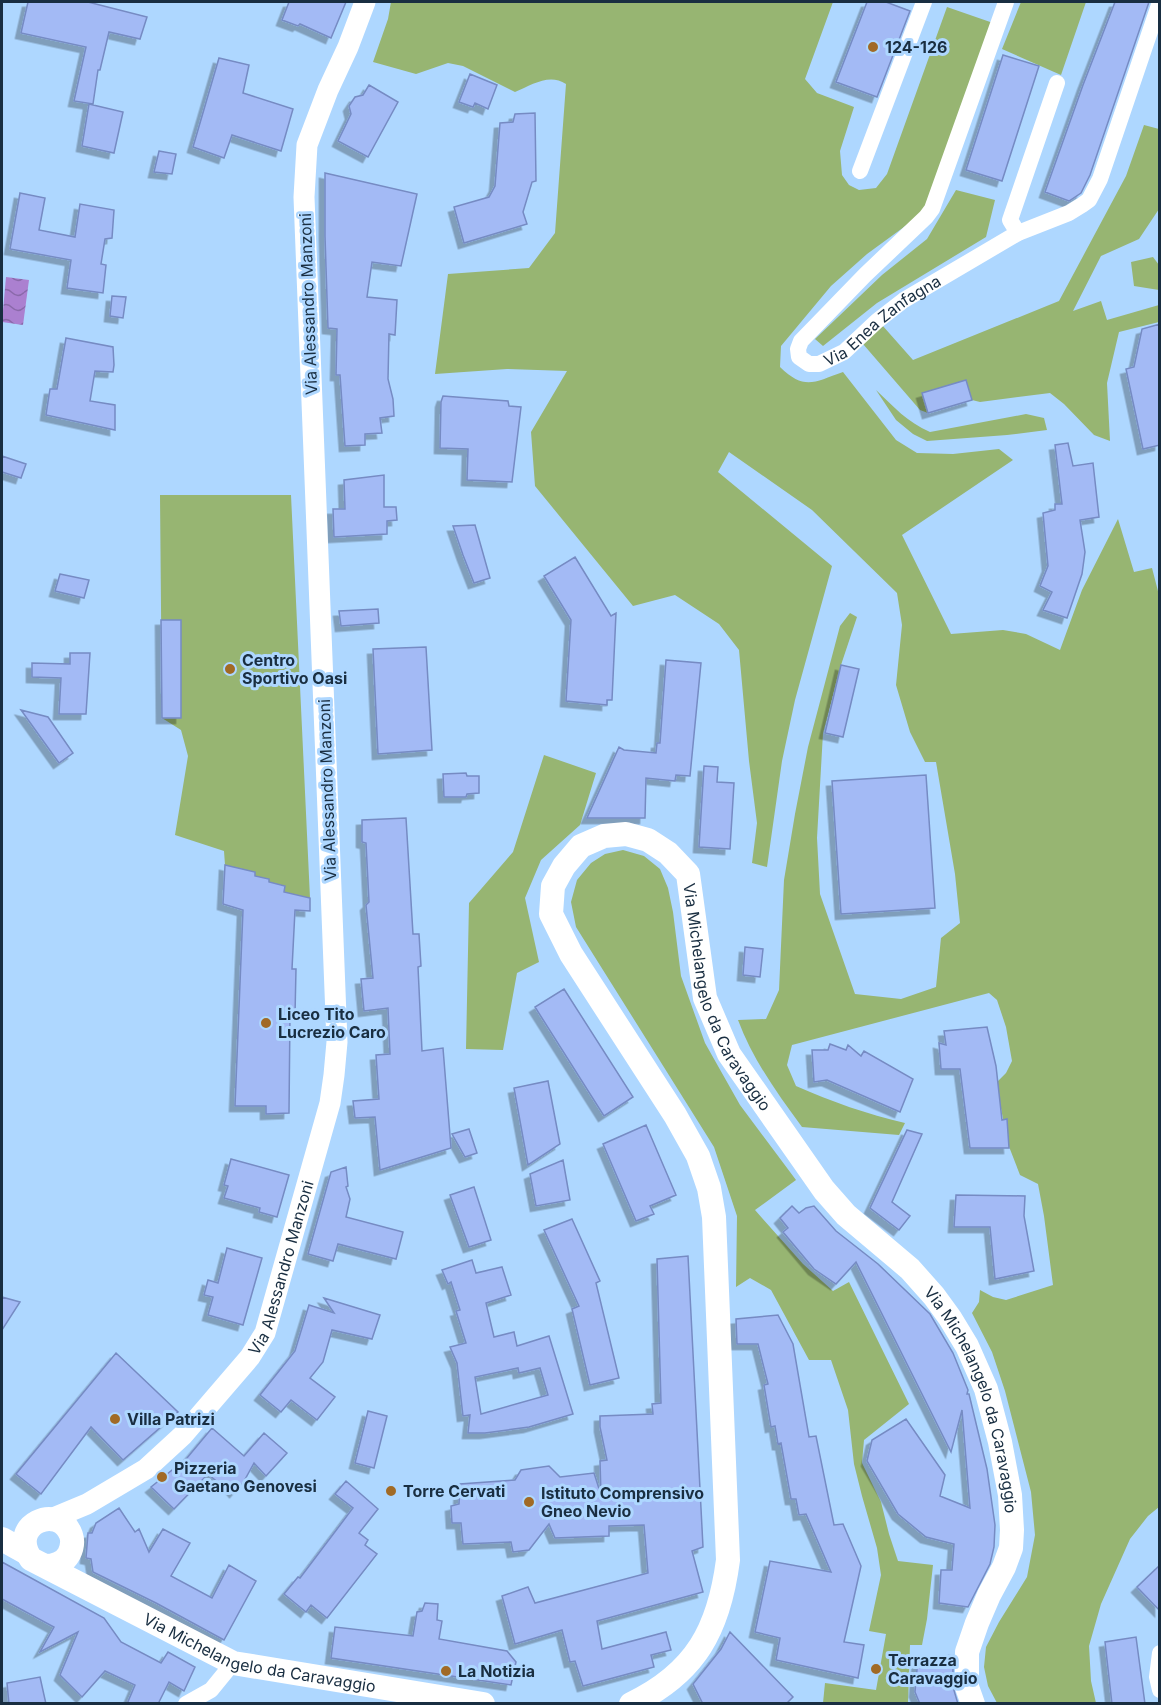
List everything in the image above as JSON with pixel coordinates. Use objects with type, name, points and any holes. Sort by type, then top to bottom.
[{"type":"main road","name":"Via Michelangelo da Caravaggio","points":[[631,1704],[667,1682],[684,1668],[698,1649],[719,1609],[728,1560],[714,1218],[709,1188],[698,1156],[675,1115],[571,954],[551,914],[554,886],[564,866],[581,846],[604,836],[626,834],[648,840],[668,853],[688,874],[705,998],[729,1054],[824,1190],[846,1215],[910,1269],[934,1296],[967,1346],[986,1389],[1000,1442],[1010,1495],[1012,1530],[1011,1548],[1004,1567],[989,1595],[967,1652],[968,1687],[974,1704]]},
{"type":"main road","points":[[33,1551],[33,1524],[39,1520],[51,1519],[60,1522],[66,1527],[71,1566],[82,1585]]},
{"type":"main road","points":[[2,1531],[56,1565],[63,1561],[70,1546]]},
{"type":"main road","points":[[2,1539],[33,1551]]},
{"type":"main road","name":"Via Michelangelo da Caravaggio","points":[[33,1551],[82,1585],[233,1663],[483,1704]]},
{"type":"street","name":"Via Alessandro Manzoni","points":[[51,1519],[89,1503],[146,1469],[183,1435],[250,1357],[265,1333],[330,1102],[337,1042],[304,197],[307,145],[365,2]]},
{"type":"street","points":[[860,171],[924,2]]},
{"type":"street","name":"Via Enea Zanfagna","points":[[1006,2],[932,209],[801,341],[798,349],[799,357],[809,364],[819,364],[844,352],[877,321],[904,300],[1018,233],[1069,213],[1089,200],[1100,179],[1160,2]]},
{"type":"street","points":[[1018,233],[1010,220],[1057,83]]},
{"type":"street","name":"Via Alessandro Manzoni","points":[[70,1546],[75,1524],[89,1503]]},
{"type":"street","points":[[1160,1653],[1157,1677],[1160,1690]]},
{"type":"street","points":[[186,1704],[211,1690],[233,1663]]},
{"type":"green space","points":[[391,2],[833,2],[805,79],[817,93],[854,107],[840,151],[842,175],[849,185],[859,190],[876,188],[887,174],[947,7],[996,24],[930,208],[867,254],[831,286],[781,346],[780,367],[803,382],[817,381],[843,372],[896,440],[917,453],[953,454],[999,449],[1013,460],[902,535],[951,634],[1003,630],[1026,634],[1060,650],[1082,590],[1118,519],[1134,572],[1152,568],[1159,595],[1159,1507],[1148,1516],[1130,1539],[1101,1604],[1089,1646],[1091,1681],[1096,1703],[997,1703],[988,1686],[984,1667],[986,1647],[1027,1577],[1035,1535],[1031,1492],[1005,1391],[992,1352],[972,1313],[979,1302],[980,1290],[993,1297],[1006,1300],[1053,1285],[1038,1184],[1020,1175],[1008,1144],[996,1083],[1006,1073],[1012,1061],[1006,1027],[997,1000],[989,993],[792,1045],[787,1065],[796,1086],[850,1107],[905,1123],[899,1135],[802,1127],[758,1062],[738,1020],[766,1019],[779,990],[784,880],[795,814],[808,747],[840,626],[850,613],[857,617],[841,665],[823,733],[817,838],[820,894],[855,994],[901,999],[936,987],[941,938],[960,923],[955,874],[936,762],[925,762],[910,732],[896,685],[902,625],[897,593],[812,510],[729,452],[718,472],[832,566],[795,700],[782,761],[767,867],[752,863],[757,823],[739,650],[719,624],[675,595],[633,606],[535,486],[531,432],[567,371],[507,369],[435,374],[448,274],[529,268],[555,233],[566,84],[547,80],[515,92],[463,66],[448,63],[416,74],[373,62],[388,19]]},
{"type":"green space","points":[[1021,2],[1086,2],[1061,75],[1002,49]]},
{"type":"green space","points":[[1144,125],[1159,129],[1159,209],[1139,239],[1101,256],[1073,311],[1101,301],[1107,320],[1159,305],[1159,322],[1119,332],[1107,383],[1110,441],[1094,435],[1050,393],[980,402],[972,400],[966,380],[928,413],[920,410],[863,344],[882,325],[913,360],[1059,301],[1126,176]]},
{"type":"green space","points":[[956,190],[995,200],[986,237],[877,303],[823,346],[815,339],[882,275],[927,239]]},
{"type":"green space","points":[[1153,257],[1159,265],[1159,290],[1134,286],[1131,262]]},
{"type":"green space","points":[[876,390],[908,419],[930,432],[1026,414],[1044,418],[1047,430],[927,441],[913,434],[896,420]]},
{"type":"green space","name":"Centro Sportivo Oasi","points":[[160,495],[291,495],[310,898],[224,880],[224,851],[175,835],[188,756],[181,730],[162,718]]},
{"type":"green space","points":[[544,755],[596,773],[580,825],[541,860],[525,898],[539,962],[517,973],[503,1050],[466,1049],[469,903],[513,852]]},
{"type":"green space","points":[[623,850],[644,856],[660,869],[668,888],[673,912],[681,976],[705,1043],[740,1105],[796,1180],[755,1210],[803,1264],[833,1291],[849,1282],[909,1404],[864,1440],[862,1463],[881,1502],[898,1561],[933,1565],[922,1645],[910,1645],[908,1703],[823,1703],[825,1683],[876,1690],[886,1634],[869,1631],[881,1575],[877,1548],[854,1464],[848,1410],[831,1360],[809,1360],[771,1290],[750,1278],[736,1287],[737,1216],[714,1147],[576,927],[571,902],[577,880],[591,863],[605,854]]},
{"type":"water","points":[[6,277],[29,280],[23,325],[2,322]]},
{"type":"building","points":[[28,2],[88,2],[147,17],[140,39],[109,32],[100,70],[98,70],[93,104],[74,101],[86,47],[21,33]]},
{"type":"building","points":[[289,2],[346,2],[331,38],[300,24],[298,26],[282,20]]},
{"type":"building","name":"124-126","points":[[867,2],[886,2],[910,11],[877,97],[836,82]]},
{"type":"building","points":[[1115,2],[1149,2],[1090,175],[1081,193],[1069,201],[1045,192]]},
{"type":"building","points":[[1003,55],[1039,66],[1002,181],[966,170]]},
{"type":"building","points":[[219,58],[249,65],[243,93],[293,109],[281,151],[232,135],[224,158],[193,147]]},
{"type":"building","points":[[470,74],[497,85],[488,109],[475,103],[473,107],[459,102]]},
{"type":"building","points":[[369,85],[398,102],[368,157],[338,141],[351,114],[349,106],[355,97],[363,95]]},
{"type":"building","points":[[89,104],[123,112],[114,153],[82,146]]},
{"type":"building","points":[[535,113],[536,181],[532,182],[523,212],[527,224],[464,243],[454,207],[489,197],[495,186],[500,123],[513,122],[515,114]]},
{"type":"building","points":[[159,151],[176,154],[172,174],[154,172]]},
{"type":"building","points":[[325,173],[417,194],[401,266],[372,262],[367,297],[397,300],[395,335],[389,334],[388,379],[394,416],[380,418],[382,433],[365,434],[365,445],[345,446],[340,375],[336,375],[337,329],[328,328]]},
{"type":"building","points":[[20,193],[45,198],[39,230],[75,237],[80,204],[114,210],[112,238],[105,239],[101,264],[106,265],[103,293],[67,288],[71,260],[10,249]]},
{"type":"building","points":[[112,296],[126,297],[123,318],[110,316]]},
{"type":"building","points":[[1160,324],[1160,445],[1143,449],[1126,369],[1134,367],[1142,329]]},
{"type":"building","points":[[66,338],[113,347],[113,372],[95,371],[90,401],[115,405],[115,430],[46,415],[50,389],[57,389]]},
{"type":"building","points":[[966,380],[972,400],[928,413],[922,393]]},
{"type":"building","points":[[443,396],[508,401],[509,406],[521,407],[512,482],[467,480],[468,449],[440,448]]},
{"type":"building","points":[[1068,443],[1073,466],[1093,463],[1099,517],[1080,520],[1085,552],[1082,574],[1067,618],[1043,610],[1052,592],[1040,586],[1048,566],[1043,513],[1055,510],[1055,504],[1062,504],[1055,445]]},
{"type":"building","points":[[2,456],[26,464],[21,478],[2,472]]},
{"type":"building","points":[[384,475],[384,507],[396,507],[397,520],[387,521],[387,534],[334,537],[333,509],[345,509],[344,480]]},
{"type":"building","points":[[475,525],[490,578],[474,583],[453,526]]},
{"type":"building","points":[[575,557],[611,616],[616,613],[612,700],[607,700],[607,705],[566,701],[571,620],[544,576]]},
{"type":"building","points":[[60,574],[89,580],[84,598],[55,591]]},
{"type":"building","points":[[378,609],[379,623],[341,626],[339,611]]},
{"type":"building","points":[[161,620],[181,620],[181,718],[162,718]]},
{"type":"building","points":[[426,647],[432,750],[378,754],[373,649]]},
{"type":"building","points":[[70,653],[90,653],[86,714],[59,714],[61,678],[32,677],[32,663],[70,664]]},
{"type":"building","points":[[666,660],[701,663],[690,776],[676,775],[675,781],[646,778],[645,818],[587,818],[619,747],[624,750],[656,753],[657,743],[660,743]]},
{"type":"building","points":[[841,665],[859,669],[843,737],[825,733]]},
{"type":"building","points":[[21,710],[48,717],[73,753],[59,763]]},
{"type":"building","points":[[704,766],[718,767],[717,782],[734,783],[730,849],[699,847]]},
{"type":"building","points":[[466,773],[467,776],[479,776],[479,793],[467,794],[466,797],[444,797],[443,774]]},
{"type":"building","points":[[926,775],[935,908],[841,914],[832,781]]},
{"type":"building","points":[[406,818],[413,934],[419,934],[421,966],[418,967],[422,1051],[443,1048],[451,1148],[380,1170],[375,1117],[355,1118],[353,1101],[379,1099],[376,1055],[390,1054],[388,1008],[364,1011],[361,979],[373,978],[366,905],[369,902],[366,843],[362,842],[362,820]]},
{"type":"building","points":[[225,865],[255,872],[255,876],[285,886],[284,892],[310,898],[310,911],[295,910],[292,969],[296,969],[295,1015],[290,1015],[289,1113],[266,1114],[266,1106],[235,1106],[243,910],[223,904]]},
{"type":"building","points":[[745,947],[763,949],[760,977],[743,975]]},
{"type":"building","points":[[564,989],[633,1097],[604,1116],[535,1007]]},
{"type":"building","points":[[987,1027],[996,1066],[1002,1120],[1007,1119],[1009,1148],[970,1148],[960,1069],[941,1069],[939,1043],[946,1045],[944,1031]]},
{"type":"building","points":[[830,1044],[846,1050],[848,1045],[861,1056],[864,1051],[913,1079],[900,1112],[827,1080],[814,1082],[812,1050],[828,1050]]},
{"type":"building","points":[[548,1081],[560,1144],[528,1165],[514,1088]]},
{"type":"building","points":[[646,1125],[676,1195],[650,1206],[654,1214],[636,1221],[603,1144]]},
{"type":"building","points":[[469,1129],[477,1153],[465,1157],[452,1134]]},
{"type":"building","points":[[907,1130],[922,1134],[892,1202],[910,1216],[899,1230],[870,1208]]},
{"type":"building","points":[[231,1159],[289,1175],[277,1217],[259,1212],[260,1208],[224,1198],[228,1186],[224,1185]]},
{"type":"building","points":[[563,1160],[570,1200],[536,1206],[530,1174]]},
{"type":"building","points":[[346,1167],[348,1186],[346,1187],[350,1199],[346,1217],[403,1232],[396,1259],[338,1244],[333,1261],[308,1254],[331,1172]]},
{"type":"building","points":[[474,1187],[491,1240],[469,1247],[450,1195]]},
{"type":"building","points":[[956,1195],[1025,1196],[1024,1216],[1034,1271],[995,1279],[990,1227],[954,1227]]},
{"type":"building","points":[[792,1206],[799,1213],[814,1206],[836,1231],[878,1264],[930,1314],[953,1353],[968,1390],[967,1394],[969,1394],[987,1469],[995,1525],[994,1547],[990,1564],[968,1607],[939,1603],[941,1570],[952,1570],[954,1544],[926,1537],[898,1514],[867,1461],[872,1440],[906,1419],[945,1475],[940,1496],[970,1508],[962,1410],[951,1452],[856,1262],[836,1284],[814,1269],[783,1232],[788,1228],[780,1218]]},
{"type":"building","points":[[572,1219],[600,1281],[596,1283],[619,1378],[590,1385],[572,1309],[579,1306],[544,1230]]},
{"type":"building","points":[[227,1248],[262,1258],[243,1325],[208,1315],[213,1297],[204,1295],[208,1280],[218,1283]]},
{"type":"building","points":[[688,1256],[703,1547],[692,1551],[703,1592],[597,1621],[602,1649],[666,1632],[671,1650],[651,1655],[654,1667],[583,1686],[575,1661],[570,1662],[562,1630],[515,1644],[502,1596],[528,1587],[535,1603],[648,1573],[644,1525],[609,1526],[609,1536],[555,1538],[549,1524],[529,1550],[513,1552],[511,1542],[463,1544],[461,1523],[452,1523],[451,1506],[459,1504],[460,1484],[515,1480],[521,1470],[549,1466],[560,1477],[594,1473],[601,1495],[600,1461],[607,1460],[600,1416],[653,1414],[652,1404],[661,1403],[657,1259]]},
{"type":"building","points":[[472,1260],[476,1273],[502,1267],[511,1295],[486,1303],[494,1337],[514,1332],[517,1346],[549,1336],[573,1414],[529,1427],[468,1433],[470,1415],[463,1416],[457,1363],[450,1347],[466,1343],[456,1311],[460,1310],[451,1282],[448,1284],[442,1270]],"holes":[[[518,1368],[519,1373],[540,1368],[548,1395],[481,1414],[475,1377]]]},
{"type":"building","points":[[2,1297],[20,1302],[2,1330]]},
{"type":"building","points":[[324,1298],[380,1315],[372,1339],[332,1330],[323,1362],[310,1378],[335,1397],[317,1420],[291,1400],[281,1412],[260,1395],[295,1351],[309,1305],[334,1313]]},
{"type":"building","points":[[778,1315],[793,1344],[809,1437],[816,1436],[834,1525],[843,1524],[861,1566],[844,1642],[864,1645],[858,1678],[776,1660],[780,1638],[755,1632],[770,1561],[831,1572],[806,1514],[799,1515],[796,1499],[791,1499],[781,1443],[778,1444],[775,1426],[771,1427],[764,1385],[768,1384],[758,1344],[737,1344],[736,1319]]},
{"type":"building","name":"Villa Patrizi","points":[[116,1353],[178,1412],[123,1460],[91,1427],[41,1494],[16,1474]]},
{"type":"building","points":[[368,1411],[387,1416],[374,1468],[355,1463]]},
{"type":"building","points":[[212,1428],[244,1456],[264,1433],[287,1453],[266,1476],[254,1463],[235,1492],[228,1484],[221,1485],[208,1474],[174,1509],[151,1487],[187,1458]]},
{"type":"building","points":[[346,1481],[378,1509],[359,1533],[368,1540],[365,1545],[377,1554],[327,1618],[311,1605],[306,1612],[284,1594],[298,1577],[300,1578],[353,1508],[335,1494]]},
{"type":"building","points":[[119,1508],[135,1532],[139,1529],[149,1552],[163,1529],[190,1543],[171,1576],[212,1598],[229,1565],[256,1581],[224,1640],[93,1572],[91,1559],[86,1558],[88,1533],[92,1533],[96,1523]]},
{"type":"building","points":[[2,1562],[104,1618],[121,1642],[161,1663],[168,1652],[195,1667],[184,1691],[169,1682],[158,1704],[127,1704],[135,1685],[105,1671],[82,1697],[60,1675],[78,1632],[40,1652],[54,1627],[2,1599]]},
{"type":"building","points":[[1160,1565],[1160,1611],[1137,1587]]},
{"type":"building","points":[[425,1603],[438,1604],[437,1620],[442,1621],[439,1639],[507,1651],[516,1662],[511,1685],[331,1658],[335,1627],[413,1636],[417,1612],[422,1611]]},
{"type":"building","points":[[730,1632],[793,1697],[786,1704],[703,1704],[693,1684],[721,1649]]},
{"type":"building","points":[[1136,1637],[1145,1704],[1112,1704],[1105,1642]]},
{"type":"building","points":[[953,1655],[953,1687],[958,1704],[920,1704],[915,1692],[918,1658]]},
{"type":"building","points":[[40,1677],[46,1704],[9,1704],[7,1683]]},
{"type":"place","name":"124-126","points":[[873,47]]},
{"type":"place","name":"Centro Sportivo Oasi","points":[[230,669]]},
{"type":"place","name":"Liceo Tito Lucrezio Caro","points":[[266,1023]]},
{"type":"place","name":"Villa Patrizi","points":[[115,1419]]},
{"type":"place","name":"Pizzeria Gaetano Genovesi","points":[[162,1477]]},
{"type":"place","name":"Torre Cervati","points":[[391,1491]]},
{"type":"place","name":"Istituto Comprensivo Gneo Nevio","points":[[529,1502]]},
{"type":"place","name":"Terrazza Caravaggio","points":[[876,1669]]},
{"type":"place","name":"La Notizia","points":[[446,1671]]}]
